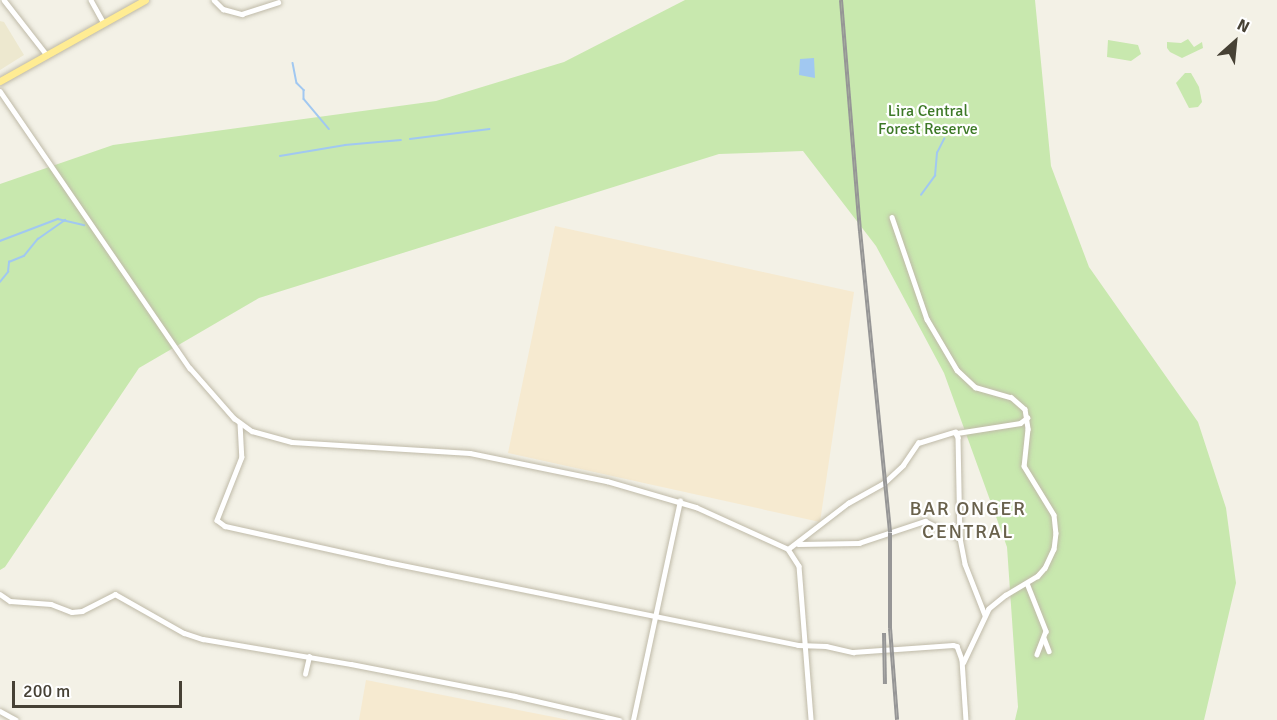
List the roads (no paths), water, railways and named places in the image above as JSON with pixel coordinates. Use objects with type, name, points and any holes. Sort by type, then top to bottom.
[{"type":"main road","points":[[0,81],[145,0]]},
{"type":"street","points":[[4,0],[46,56]]},
{"type":"street","points":[[91,0],[104,23]]},
{"type":"street","points":[[214,0],[223,9],[242,14],[278,2]]},
{"type":"street","points":[[0,90],[190,368],[213,398],[240,423],[260,434],[292,442],[432,450],[494,457],[607,481],[680,501],[750,529],[788,549],[799,566],[811,720]]},
{"type":"street","points":[[892,217],[927,319],[957,370],[975,387],[1019,401],[1027,418],[1028,429],[1024,466],[1047,498],[1054,515],[1056,533],[1054,549],[1045,568],[1027,583],[1006,595],[985,615],[966,655],[963,667]]},
{"type":"street","points":[[788,549],[848,502],[884,483],[903,465],[918,443],[945,433],[1020,423],[1027,418]]},
{"type":"street","points":[[240,423],[242,457],[217,520],[225,526],[750,637],[806,646],[826,646],[853,652],[953,645],[960,652],[963,667],[966,720]]},
{"type":"street","points":[[1020,423],[1028,429]]},
{"type":"street","points":[[957,433],[960,538],[965,564],[985,615]]},
{"type":"street","points":[[633,720],[680,501]]},
{"type":"street","points":[[797,544],[859,543],[926,520],[960,538]]},
{"type":"street","points":[[1027,583],[1044,626],[1044,638],[1049,651]]},
{"type":"street","points":[[0,594],[10,601],[51,604],[72,612],[82,611],[115,594],[195,637],[244,648],[309,656],[515,696],[591,717],[619,720]]},
{"type":"street","points":[[1037,654],[1044,638]]},
{"type":"street","points":[[305,674],[309,656]]},
{"type":"street","points":[[0,711],[16,720]]},
{"type":"water","points":[[814,58],[815,78],[799,75],[800,59]]},
{"type":"waterway","points":[[293,63],[297,83],[304,90],[304,99],[329,129]]},
{"type":"waterway","points":[[410,139],[489,129]]},
{"type":"waterway","points":[[921,195],[935,176],[937,153],[944,139]]},
{"type":"waterway","points":[[280,156],[345,145],[401,140]]},
{"type":"waterway","points":[[0,241],[58,219],[84,225]]},
{"type":"waterway","points":[[0,282],[8,272],[9,262],[24,256],[38,239],[65,220]]},
{"type":"railway","points":[[841,0],[860,231],[890,533],[890,628],[897,720]]},
{"type":"railway","points":[[884,633],[885,684]]},
{"type":"district","name":"BAR ONGER CENTRAL","points":[[968,520]]},
{"type":"park label","name":"Lira Central Forest Reserve","points":[[928,120]]}]
